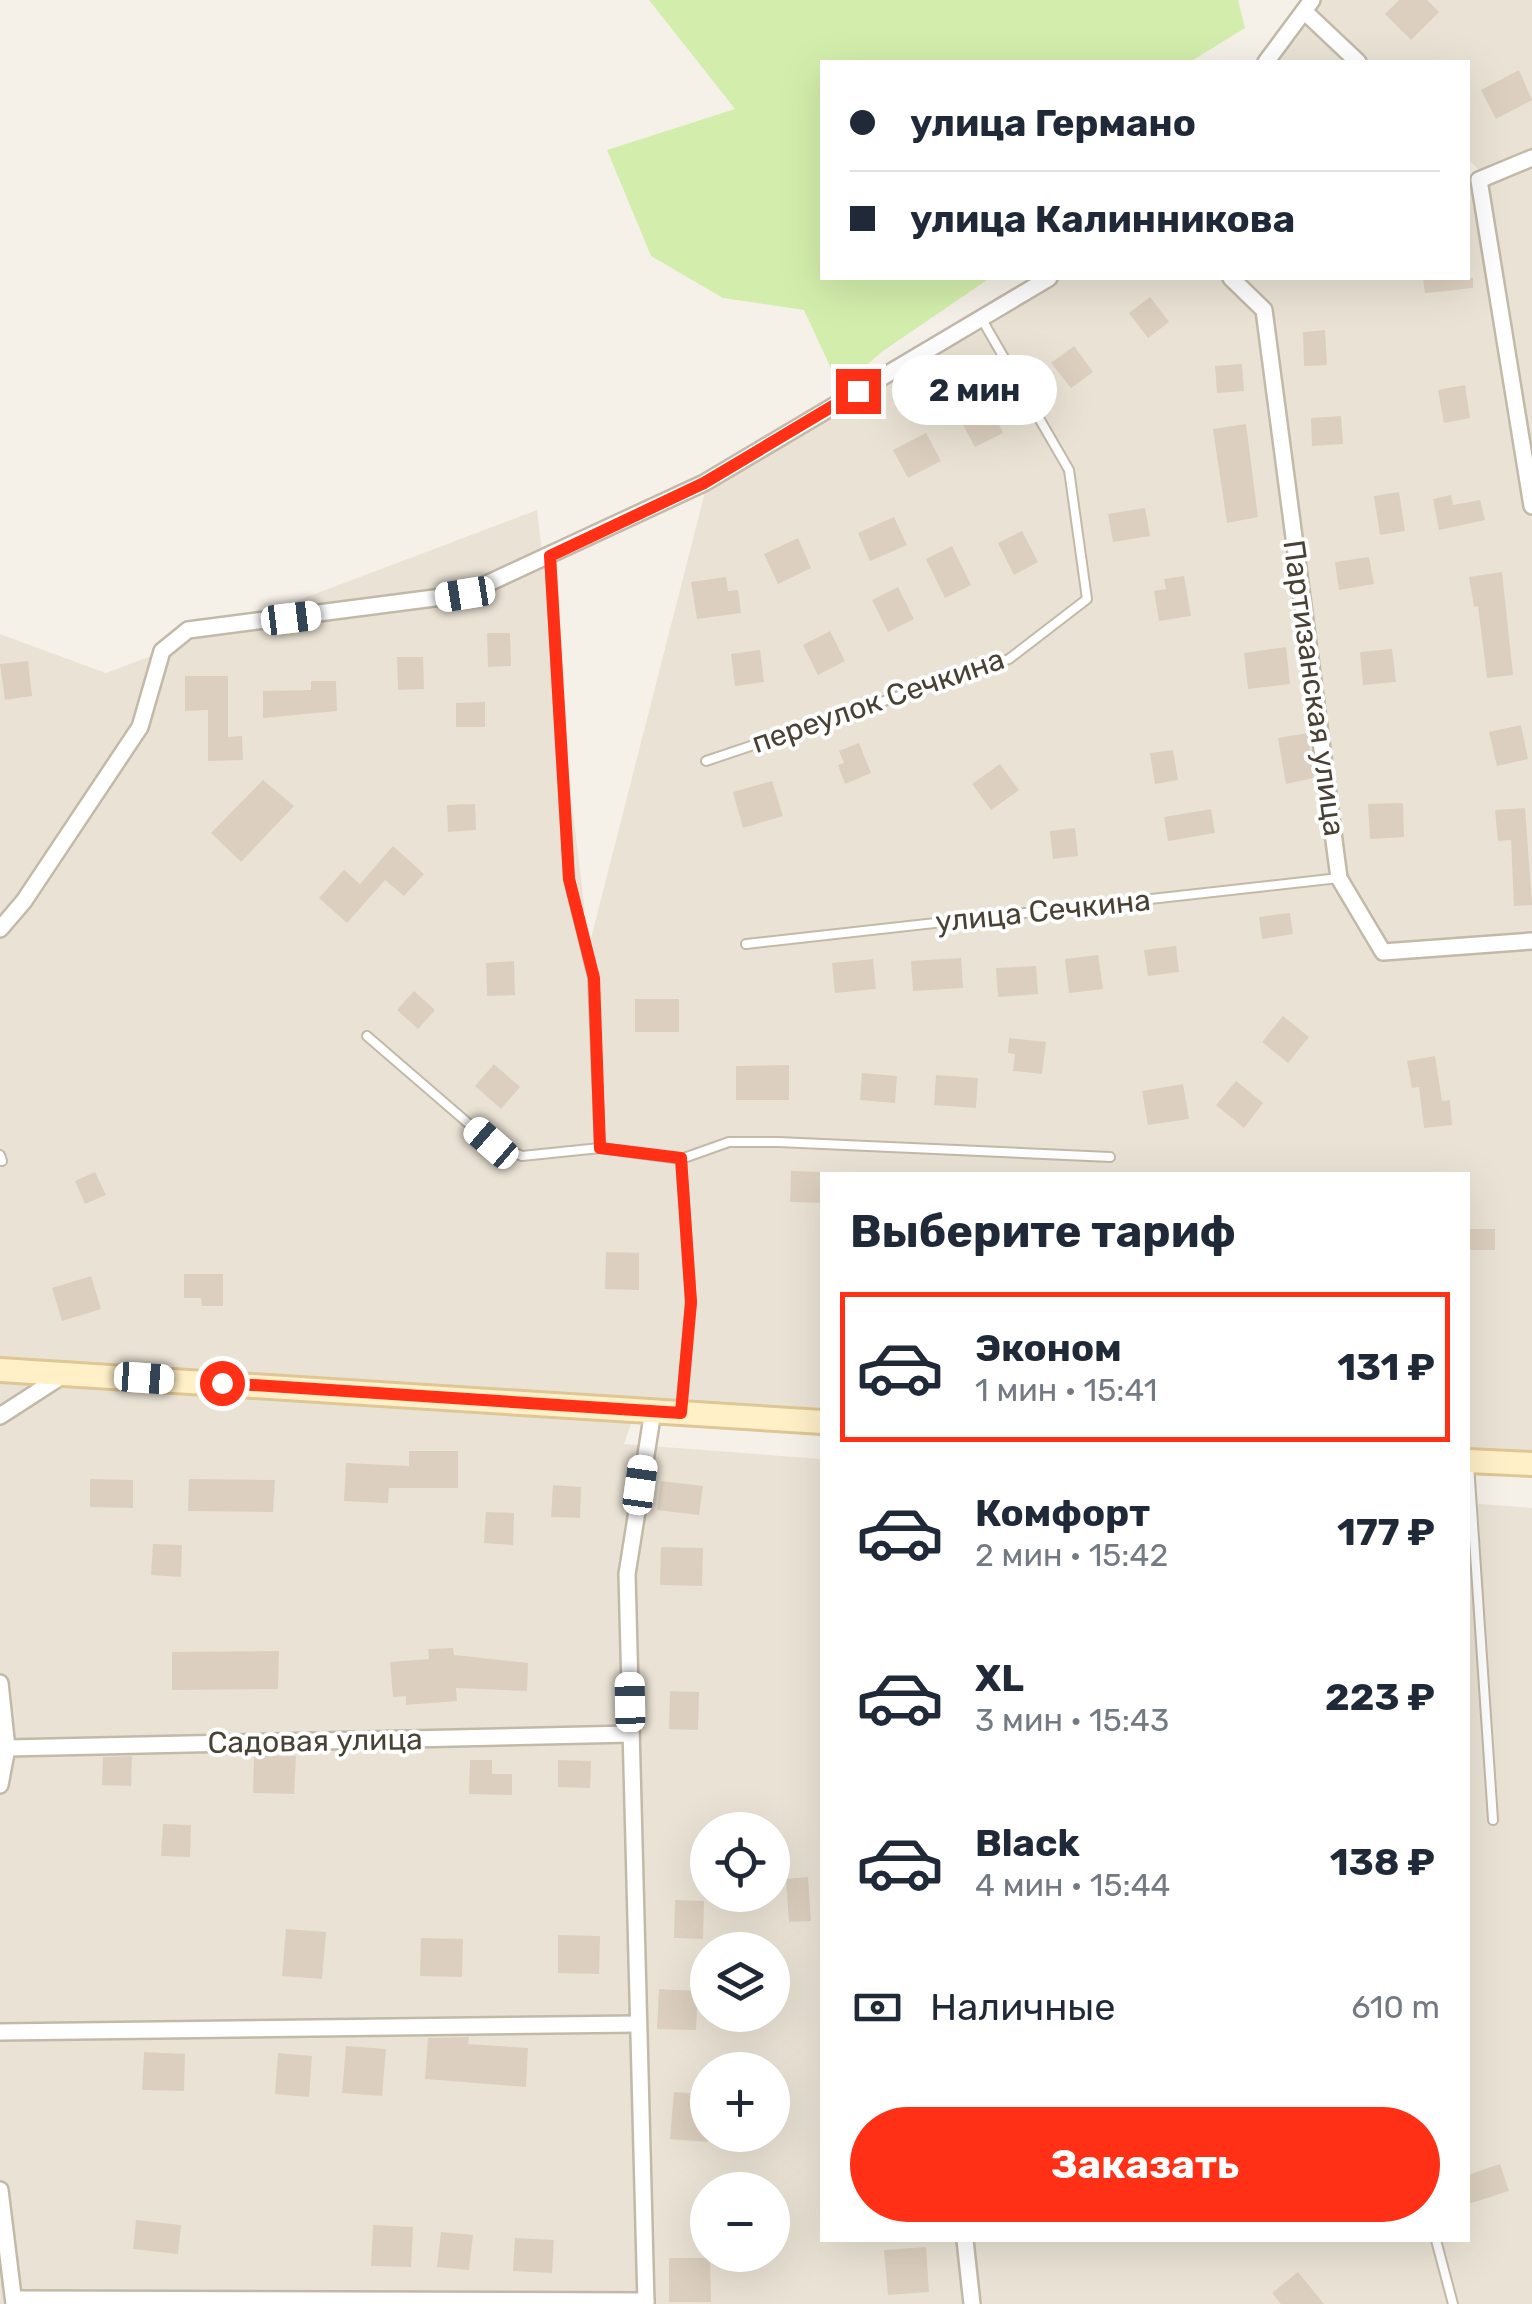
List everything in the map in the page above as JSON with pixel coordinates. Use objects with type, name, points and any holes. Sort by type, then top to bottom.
[{"type":"main road","points":[[0,1370],[820,1422]]},
{"type":"main road","points":[[1470,1460],[1532,1464]]},
{"type":"street","points":[[1268,60],[1308,6],[1356,60]]},
{"type":"street","points":[[1532,158],[1473,174],[1529,471],[1532,506]]},
{"type":"street","points":[[0,928],[24,901],[140,727],[162,651],[188,630],[465,594],[704,483],[1046,280]]},
{"type":"street","name":"Партизанская улица","points":[[1233,280],[1264,310],[1339,878],[1383,952],[1532,941]]},
{"type":"street","points":[[0,1416],[65,1373]]},
{"type":"street","points":[[0,2190],[14,2302],[646,2302],[628,1574],[653,1411]]},
{"type":"street","points":[[0,1683],[0,1785]]},
{"type":"street","name":"Садовая улица","points":[[3,1750],[631,1734]]},
{"type":"street","points":[[0,2032],[637,2024]]},
{"type":"street","points":[[965,2242],[972,2304]]},
{"type":"lane","name":"переулок Сечкина","points":[[706,761],[1009,659],[1087,600],[1069,470],[981,318]]},
{"type":"lane","points":[[550,556],[569,879],[594,978],[600,1148]]},
{"type":"lane","name":"улица Сечкина","points":[[746,944],[1339,878]]},
{"type":"lane","points":[[367,1036],[491,1143],[522,1156],[600,1148],[681,1158],[729,1142],[778,1142],[1110,1158]]},
{"type":"lane","points":[[681,1158],[691,1302],[681,1413]]},
{"type":"lane","points":[[1470,1489],[1493,1820]]},
{"type":"lane","points":[[1436,2242],[1452,2304]]},
{"type":"shaded area","points":[[1316,0],[1532,0],[1532,453],[1481,172],[1470,161],[1470,60],[1362,60],[1308,10]]},
{"type":"shaded area","points":[[1304,14],[1351,60],[1272,60]]},
{"type":"shaded area","points":[[1470,177],[1476,184],[1532,521],[1532,1457],[1470,1454],[1470,1172],[820,1172],[820,1414],[640,1398],[624,1444],[820,1459],[820,2242],[1470,2242],[1470,1503],[1532,1508],[1532,2304],[0,2304],[0,634],[106,673],[537,510],[589,946],[706,488],[1054,280],[1470,280]]},
{"type":"green space","points":[[649,0],[1238,0],[1245,28],[1193,60],[820,60],[820,280],[987,280],[883,351],[840,388],[804,310],[723,298],[651,256],[607,150],[735,109]]},
{"type":"building","points":[[1399,0],[1427,0],[1439,12],[1411,40],[1385,14]]},
{"type":"building","points":[[1519,70],[1532,100],[1496,119],[1481,90]]},
{"type":"building","points":[[1473,278],[1473,288],[1425,293],[1423,280]]},
{"type":"building","points":[[1150,297],[1169,322],[1148,338],[1129,313]]},
{"type":"building","points":[[1325,330],[1327,365],[1304,366],[1303,332]]},
{"type":"building","points":[[1074,346],[1093,372],[1071,388],[1051,363]]},
{"type":"building","points":[[1242,364],[1244,391],[1217,393],[1215,366]]},
{"type":"building","points":[[1465,385],[1470,418],[1444,423],[1438,390]]},
{"type":"building","points":[[990,406],[1003,433],[975,447],[961,421]]},
{"type":"building","points":[[1341,416],[1343,444],[1312,446],[1311,418]]},
{"type":"building","points":[[1246,424],[1258,517],[1227,523],[1213,429]]},
{"type":"building","points":[[926,433],[941,461],[908,478],[893,450]]},
{"type":"building","points":[[1399,492],[1405,531],[1380,535],[1374,496]]},
{"type":"building","points":[[1451,495],[1453,505],[1480,500],[1485,520],[1439,530],[1433,499]]},
{"type":"building","points":[[1145,508],[1150,536],[1113,542],[1108,514]]},
{"type":"building","points":[[894,517],[907,545],[870,561],[858,533]]},
{"type":"building","points":[[1022,531],[1038,562],[1014,575],[998,543]]},
{"type":"building","points":[[798,538],[811,568],[778,584],[764,554]]},
{"type":"building","points":[[952,546],[971,585],[945,598],[926,559]]},
{"type":"building","points":[[1369,557],[1374,584],[1339,590],[1335,562]]},
{"type":"building","points":[[1502,572],[1513,675],[1487,678],[1478,606],[1474,607],[1469,577]]},
{"type":"building","points":[[1184,576],[1191,616],[1159,621],[1154,591],[1166,589],[1164,579]]},
{"type":"building","points":[[726,577],[728,591],[738,590],[741,613],[697,619],[691,582]]},
{"type":"building","points":[[898,587],[914,619],[888,632],[872,600]]},
{"type":"building","points":[[830,631],[845,661],[818,675],[803,645]]},
{"type":"building","points":[[487,633],[510,633],[511,666],[488,667]]},
{"type":"building","points":[[1286,647],[1290,684],[1248,689],[1244,653]]},
{"type":"building","points":[[1392,649],[1396,682],[1363,685],[1360,652]]},
{"type":"building","points":[[760,650],[764,682],[735,686],[731,654]]},
{"type":"building","points":[[397,657],[423,657],[424,689],[398,690]]},
{"type":"building","points":[[28,661],[32,696],[5,700],[0,664]]},
{"type":"building","points":[[185,676],[228,676],[228,737],[242,736],[243,760],[208,761],[208,710],[185,711]]},
{"type":"building","points":[[311,681],[336,681],[337,711],[263,718],[263,691],[311,690]]},
{"type":"building","points":[[485,702],[485,727],[456,727],[456,703]]},
{"type":"building","points":[[1521,725],[1528,759],[1497,766],[1489,732]]},
{"type":"building","points":[[1308,733],[1314,778],[1286,784],[1278,738]]},
{"type":"building","points":[[859,743],[871,773],[845,784],[838,765],[844,763],[839,751]]},
{"type":"building","points":[[1173,750],[1178,780],[1155,784],[1150,753]]},
{"type":"building","points":[[1000,764],[1019,790],[991,810],[972,784]]},
{"type":"building","points":[[263,780],[294,806],[241,862],[211,833]]},
{"type":"building","points":[[772,781],[783,816],[743,828],[733,792]]},
{"type":"building","points":[[1403,803],[1404,837],[1370,839],[1368,804]]},
{"type":"building","points":[[475,804],[476,830],[448,832],[447,805]]},
{"type":"building","points":[[1525,808],[1532,905],[1514,906],[1511,840],[1498,841],[1495,810]]},
{"type":"building","points":[[1211,809],[1215,833],[1168,841],[1164,817]]},
{"type":"building","points":[[1075,828],[1078,856],[1053,859],[1050,831]]},
{"type":"building","points":[[393,846],[424,874],[404,896],[385,880],[347,923],[319,898],[344,870],[360,884]]},
{"type":"building","points":[[1290,913],[1293,934],[1262,939],[1259,917]]},
{"type":"building","points":[[1176,946],[1179,972],[1148,976],[1144,950]]},
{"type":"building","points":[[1098,955],[1103,989],[1069,993],[1065,959]]},
{"type":"building","points":[[961,958],[963,988],[913,991],[911,961]]},
{"type":"building","points":[[873,959],[876,989],[835,993],[832,963]]},
{"type":"building","points":[[514,961],[515,995],[487,996],[486,963]]},
{"type":"building","points":[[1036,966],[1038,994],[998,997],[996,968]]},
{"type":"building","points":[[414,991],[435,1010],[418,1029],[397,1010]]},
{"type":"building","points":[[635,999],[679,999],[679,1032],[635,1032]]},
{"type":"building","points":[[1283,1016],[1309,1037],[1288,1063],[1262,1042]]},
{"type":"building","points":[[1009,1038],[1046,1042],[1042,1074],[1013,1071],[1015,1054],[1008,1053]]},
{"type":"building","points":[[1435,1056],[1442,1101],[1450,1100],[1452,1125],[1424,1128],[1419,1087],[1412,1088],[1407,1061]]},
{"type":"building","points":[[494,1064],[520,1087],[501,1109],[475,1086]]},
{"type":"building","points":[[789,1065],[789,1100],[736,1100],[736,1066]]},
{"type":"building","points":[[862,1073],[897,1076],[895,1103],[860,1100]]},
{"type":"building","points":[[936,1075],[978,1078],[976,1108],[934,1105]]},
{"type":"building","points":[[1236,1081],[1263,1103],[1244,1128],[1216,1105]]},
{"type":"building","points":[[1183,1084],[1189,1119],[1148,1125],[1142,1091]]},
{"type":"building","points":[[791,1171],[822,1172],[820,1203],[790,1202]]},
{"type":"building","points":[[95,1172],[106,1195],[85,1204],[75,1181]]},
{"type":"building","points":[[1470,1229],[1495,1229],[1495,1250],[1470,1250]]},
{"type":"building","points":[[606,1252],[639,1253],[639,1290],[605,1289]]},
{"type":"building","points":[[184,1274],[223,1274],[223,1306],[202,1306],[201,1298],[184,1298]]},
{"type":"building","points":[[91,1276],[101,1309],[62,1321],[52,1288]]},
{"type":"building","points":[[409,1451],[458,1451],[458,1488],[389,1488],[388,1503],[344,1501],[346,1463],[409,1466]]},
{"type":"building","points":[[90,1479],[133,1480],[133,1508],[90,1507]]},
{"type":"building","points":[[189,1479],[275,1480],[273,1512],[188,1511]]},
{"type":"building","points":[[661,1481],[703,1486],[699,1515],[657,1510]]},
{"type":"building","points":[[553,1485],[581,1487],[580,1518],[551,1517]]},
{"type":"building","points":[[486,1512],[514,1513],[513,1545],[484,1543]]},
{"type":"building","points":[[153,1544],[182,1545],[181,1577],[151,1575]]},
{"type":"building","points":[[661,1547],[703,1548],[702,1586],[660,1585]]},
{"type":"building","points":[[453,1648],[454,1655],[528,1663],[527,1691],[456,1688],[457,1701],[406,1705],[406,1696],[393,1697],[390,1662],[429,1659],[428,1649]]},
{"type":"building","points":[[279,1651],[278,1689],[172,1690],[172,1652]]},
{"type":"building","points":[[670,1691],[699,1692],[698,1730],[669,1729]]},
{"type":"building","points":[[254,1755],[296,1756],[294,1794],[253,1793]]},
{"type":"building","points":[[132,1756],[131,1786],[102,1785],[103,1757]]},
{"type":"building","points":[[470,1760],[492,1760],[492,1774],[512,1774],[512,1795],[469,1794]]},
{"type":"building","points":[[558,1760],[591,1761],[590,1788],[558,1787]]},
{"type":"building","points":[[163,1824],[191,1825],[190,1857],[161,1856]]},
{"type":"building","points":[[808,1877],[811,1921],[789,1922],[790,1879]]},
{"type":"building","points":[[675,1900],[690,1901],[690,1912],[704,1912],[703,1932],[690,1932],[690,1939],[674,1938]]},
{"type":"building","points":[[286,1929],[326,1932],[322,1979],[282,1976]]},
{"type":"building","points":[[558,1935],[600,1936],[599,1974],[558,1973]]},
{"type":"building","points":[[421,1938],[463,1939],[462,1977],[420,1976]]},
{"type":"building","points":[[659,1989],[690,1991],[690,2030],[657,2029]]},
{"type":"building","points":[[469,2037],[468,2044],[528,2048],[526,2087],[425,2079],[428,2038]]},
{"type":"building","points":[[346,2046],[386,2049],[382,2096],[342,2093]]},
{"type":"building","points":[[144,2052],[185,2054],[184,2091],[142,2090]]},
{"type":"building","points":[[278,2053],[312,2056],[309,2097],[275,2094]]},
{"type":"building","points":[[674,2092],[690,2093],[690,2141],[670,2139]]},
{"type":"building","points":[[1500,2164],[1509,2191],[1470,2203],[1470,2174]]},
{"type":"building","points":[[136,2220],[181,2225],[178,2254],[133,2249]]},
{"type":"building","points":[[373,2225],[413,2227],[411,2267],[371,2266]]},
{"type":"building","points":[[441,2232],[473,2235],[469,2270],[437,2267]]},
{"type":"building","points":[[515,2238],[554,2240],[552,2273],[513,2271]]},
{"type":"building","points":[[926,2247],[929,2292],[888,2295],[884,2250]]},
{"type":"building","points":[[669,2258],[690,2258],[690,2272],[710,2272],[711,2302],[669,2302]]},
{"type":"building","points":[[1298,2272],[1324,2304],[1281,2304],[1272,2293]]},
{"type":"route","points":[[222,1383],[681,1413],[691,1302],[680,1199],[681,1158],[600,1148],[594,978],[569,879],[550,556],[704,483],[858,391]]}]
